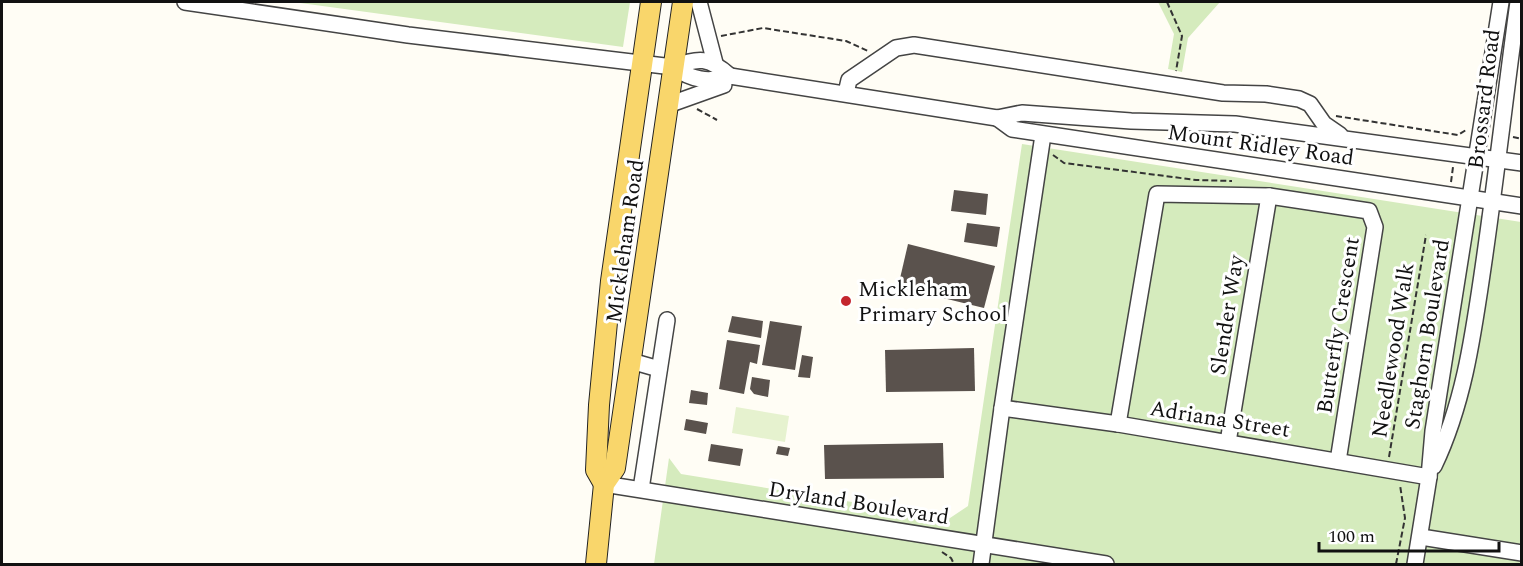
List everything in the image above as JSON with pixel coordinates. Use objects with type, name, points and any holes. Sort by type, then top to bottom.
[{"type":"main road","name":"Mickleham Road","points":[[604,484],[596,470],[603,348],[651,2]]},
{"type":"main road","name":"Mickleham Road","points":[[596,564],[604,484],[615,468],[683,2]]},
{"type":"main road","points":[[603,348],[631,361]]},
{"type":"street","name":"Mount Ridley Road","points":[[185,2],[408,35],[642,64],[673,67],[693,59],[715,63]]},
{"type":"street","points":[[699,2],[715,63],[730,76]]},
{"type":"street","name":"Brossard Road","points":[[1469,198],[1501,2]]},
{"type":"street","name":"Brossard Road","points":[[1493,202],[1518,2]]},
{"type":"street","points":[[846,93],[849,80],[904,45],[1223,93],[1266,93],[1299,99],[1310,104],[1324,124],[1343,137]]},
{"type":"street","name":"Mount Ridley Road","points":[[673,67],[689,78],[713,81],[730,76],[997,118],[1022,113],[1131,121],[1235,124],[1521,163]]},
{"type":"street","points":[[668,105],[692,94],[747,79]]},
{"type":"street","name":"Mount Ridley Road","points":[[997,118],[1012,129],[1042,140],[1521,206]]},
{"type":"street","points":[[981,564],[1042,140]]},
{"type":"street","name":"Butterfly Crescent","points":[[1118,424],[1157,194],[1269,196],[1369,211],[1375,227],[1338,461]]},
{"type":"street","name":"Slender Way","points":[[1228,442],[1269,196]]},
{"type":"street","name":"Staghorn Boulevard","points":[[1415,564],[1430,477],[1433,431],[1469,198]]},
{"type":"street","name":"Staghorn Boulevard","points":[[1430,477],[1445,444],[1466,373],[1493,202]]},
{"type":"street","points":[[641,489],[667,320]]},
{"type":"street","points":[[631,361],[659,369]]},
{"type":"street","name":"Adriana Street","points":[[1002,408],[1118,424],[1430,477]]},
{"type":"street","name":"Dryland Boulevard","points":[[604,484],[1106,564]]},
{"type":"street","points":[[1421,537],[1521,553]]},
{"type":"path","points":[[1167,2],[1182,36],[1174,85]]},
{"type":"path","points":[[1042,140],[1064,163],[1196,180],[1232,181]]},
{"type":"path","name":"Needlewood Walk","points":[[1396,564],[1405,518],[1395,470],[1426,236]]},
{"type":"green space","points":[[293,2],[630,2],[623,47]]},
{"type":"green space","points":[[1158,2],[1220,2],[1188,38],[1182,72],[1168,69],[1174,34]]},
{"type":"green space","points":[[1022,144],[1521,222],[1521,564],[654,564],[669,458],[681,474],[950,518],[968,506]]},
{"type":"green space","points":[[736,407],[789,416],[785,442],[732,433]]},
{"type":"building","points":[[954,190],[988,194],[986,215],[951,211]]},
{"type":"building","points":[[967,223],[1000,227],[997,247],[964,242]]},
{"type":"building","points":[[908,244],[995,266],[984,308],[898,287]]},
{"type":"building","points":[[732,316],[763,321],[761,338],[728,332]]},
{"type":"building","points":[[770,321],[802,326],[795,370],[762,365]]},
{"type":"building","points":[[727,340],[760,345],[757,364],[750,362],[744,394],[719,389]]},
{"type":"building","points":[[974,348],[975,391],[886,392],[885,350]]},
{"type":"building","points":[[802,355],[813,357],[810,378],[798,377]]},
{"type":"building","points":[[752,377],[770,380],[768,397],[754,394],[750,389]]},
{"type":"building","points":[[691,390],[708,393],[707,405],[689,403]]},
{"type":"building","points":[[686,419],[708,423],[706,434],[684,430]]},
{"type":"building","points":[[943,443],[944,478],[825,479],[824,445]]},
{"type":"building","points":[[711,444],[743,449],[740,466],[708,461]]},
{"type":"building","points":[[778,446],[790,448],[788,456],[776,454]]},
{"type":"place","name":"Mickleham Primary School","points":[[846,301]]}]
